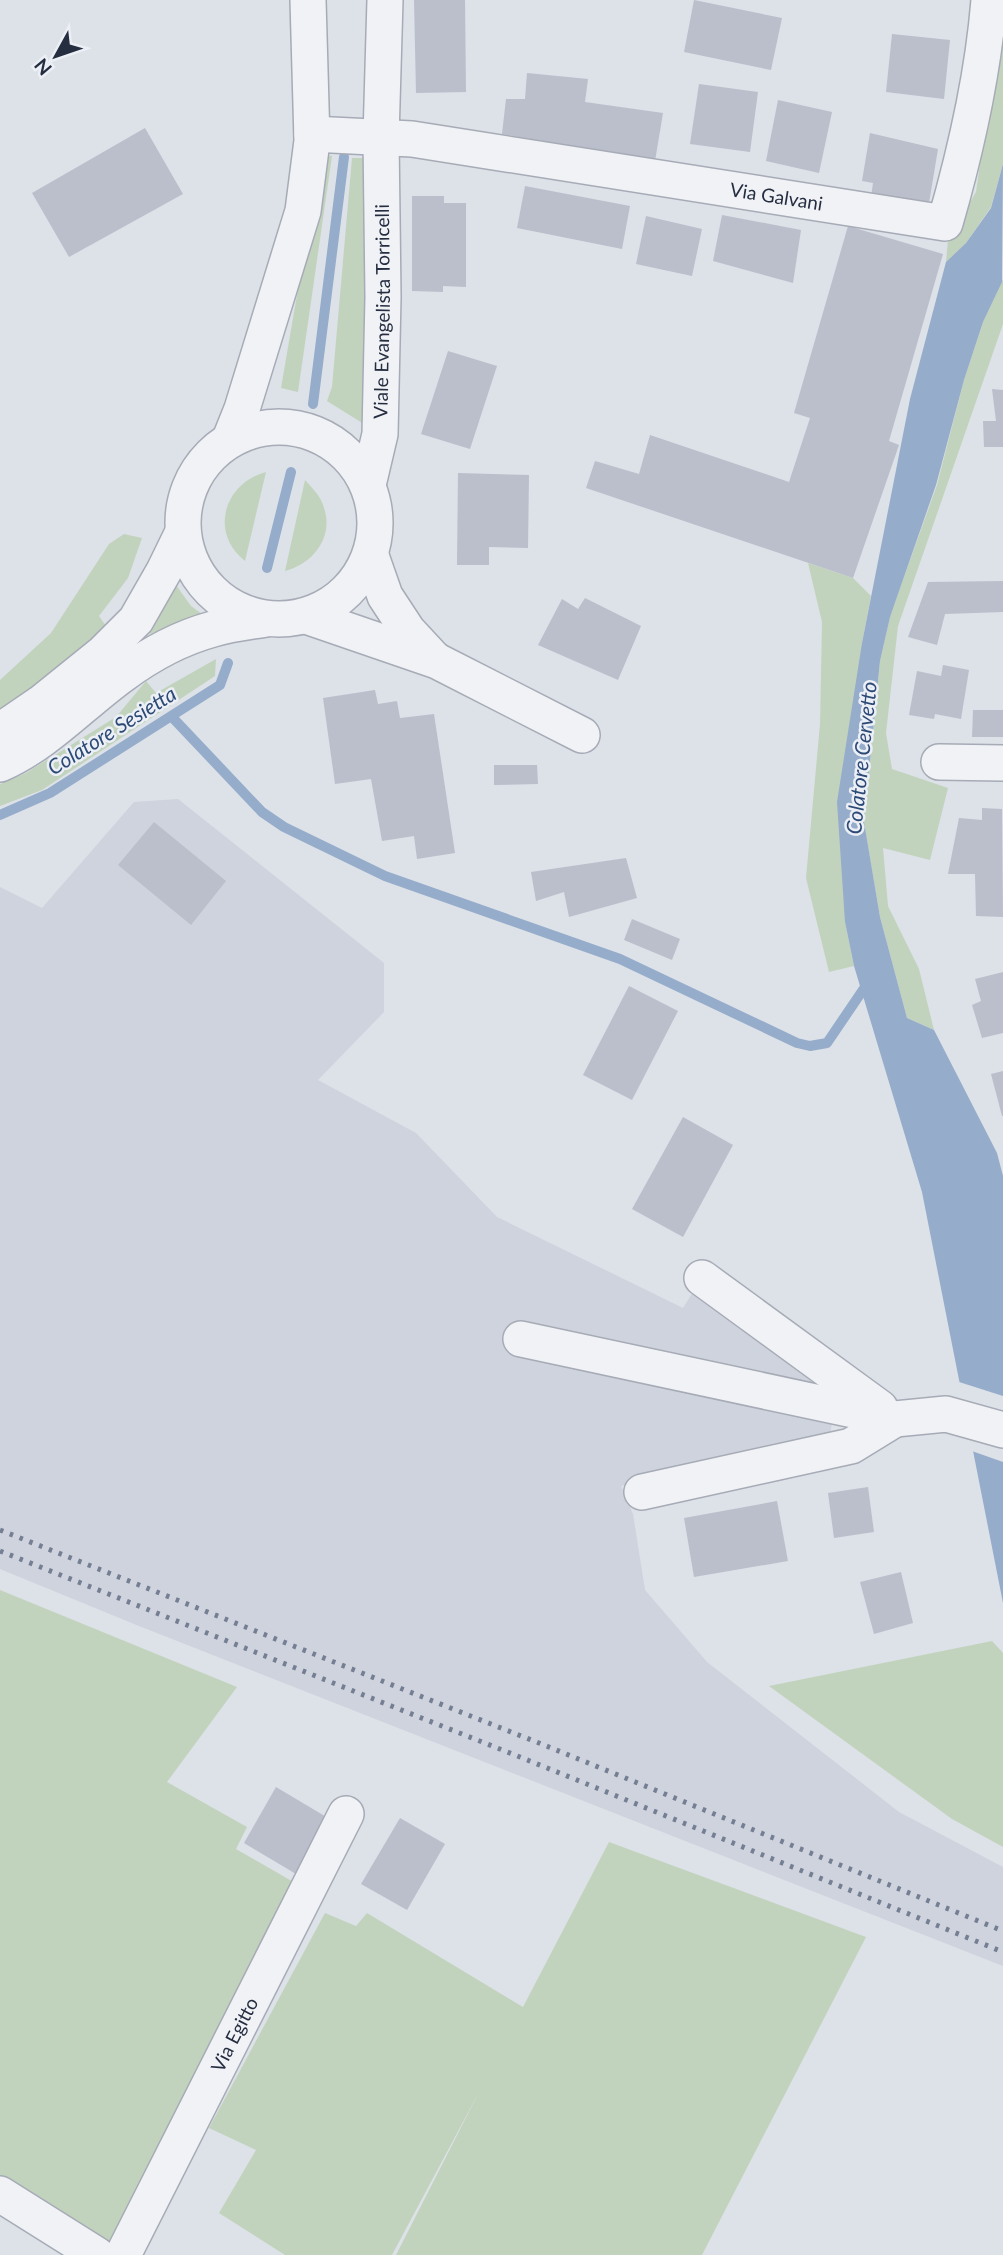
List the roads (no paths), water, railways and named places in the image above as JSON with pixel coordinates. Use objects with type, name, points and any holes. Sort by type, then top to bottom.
[{"type":"street","points":[[230,439],[242,409],[303,211],[312,134],[308,0]]},
{"type":"street","name":"Viale Evangelista Torricelli","points":[[368,485],[380,434],[383,297],[381,137],[385,0]]},
{"type":"street","name":"Via Galvani","points":[[381,137],[412,139],[945,223],[965,154],[986,36],[989,0]]},
{"type":"street","points":[[312,134],[381,137]]},
{"type":"street","points":[[0,764],[38,741],[121,675],[160,649],[213,629],[266,619],[286,620],[306,616],[334,603],[356,583],[371,556],[375,537],[376,517],[368,485],[350,457],[325,437],[293,427],[261,428],[230,439],[209,456],[193,478],[184,505],[183,531],[191,563],[209,590],[235,609],[266,619]]},
{"type":"street","points":[[0,731],[41,703],[103,653],[136,621],[183,531]]},
{"type":"street","points":[[371,556],[385,596],[408,631],[437,662]]},
{"type":"street","points":[[306,616],[437,662],[582,735]]},
{"type":"street","points":[[939,762],[1003,763]]},
{"type":"street","points":[[702,1278],[895,1419]]},
{"type":"street","points":[[521,1339],[895,1419],[946,1415],[1003,1430]]},
{"type":"street","points":[[642,1492],[851,1447],[895,1419]]},
{"type":"street","name":"Via Egitto","points":[[123,2255],[346,1814]]},
{"type":"street","points":[[0,2194],[97,2255]]},
{"type":"water","name":"Colatore Cervetto","points":[[1003,164],[1002,282],[983,322],[964,380],[936,485],[890,617],[880,661],[864,822],[880,917],[907,1018],[934,1030],[997,1153],[1003,1176],[1003,1603],[922,1192],[854,966],[845,922],[837,802],[862,643],[910,399],[946,262],[966,243],[991,208]]},
{"type":"waterway","name":"Colatore Sesietta","points":[[313,404],[344,157]]},
{"type":"waterway","name":"Colatore Sesietta","points":[[267,568],[291,472]]},
{"type":"waterway","name":"Colatore Sesietta","points":[[0,815],[50,793],[220,685],[228,663]]},
{"type":"waterway","points":[[172,717],[262,812],[284,827],[385,876],[620,959],[797,1043],[810,1046],[827,1043],[869,981]]},
{"type":"railway","points":[[0,1530],[539,1743],[1003,1931]]},
{"type":"railway","points":[[0,1551],[1003,1952]]}]
